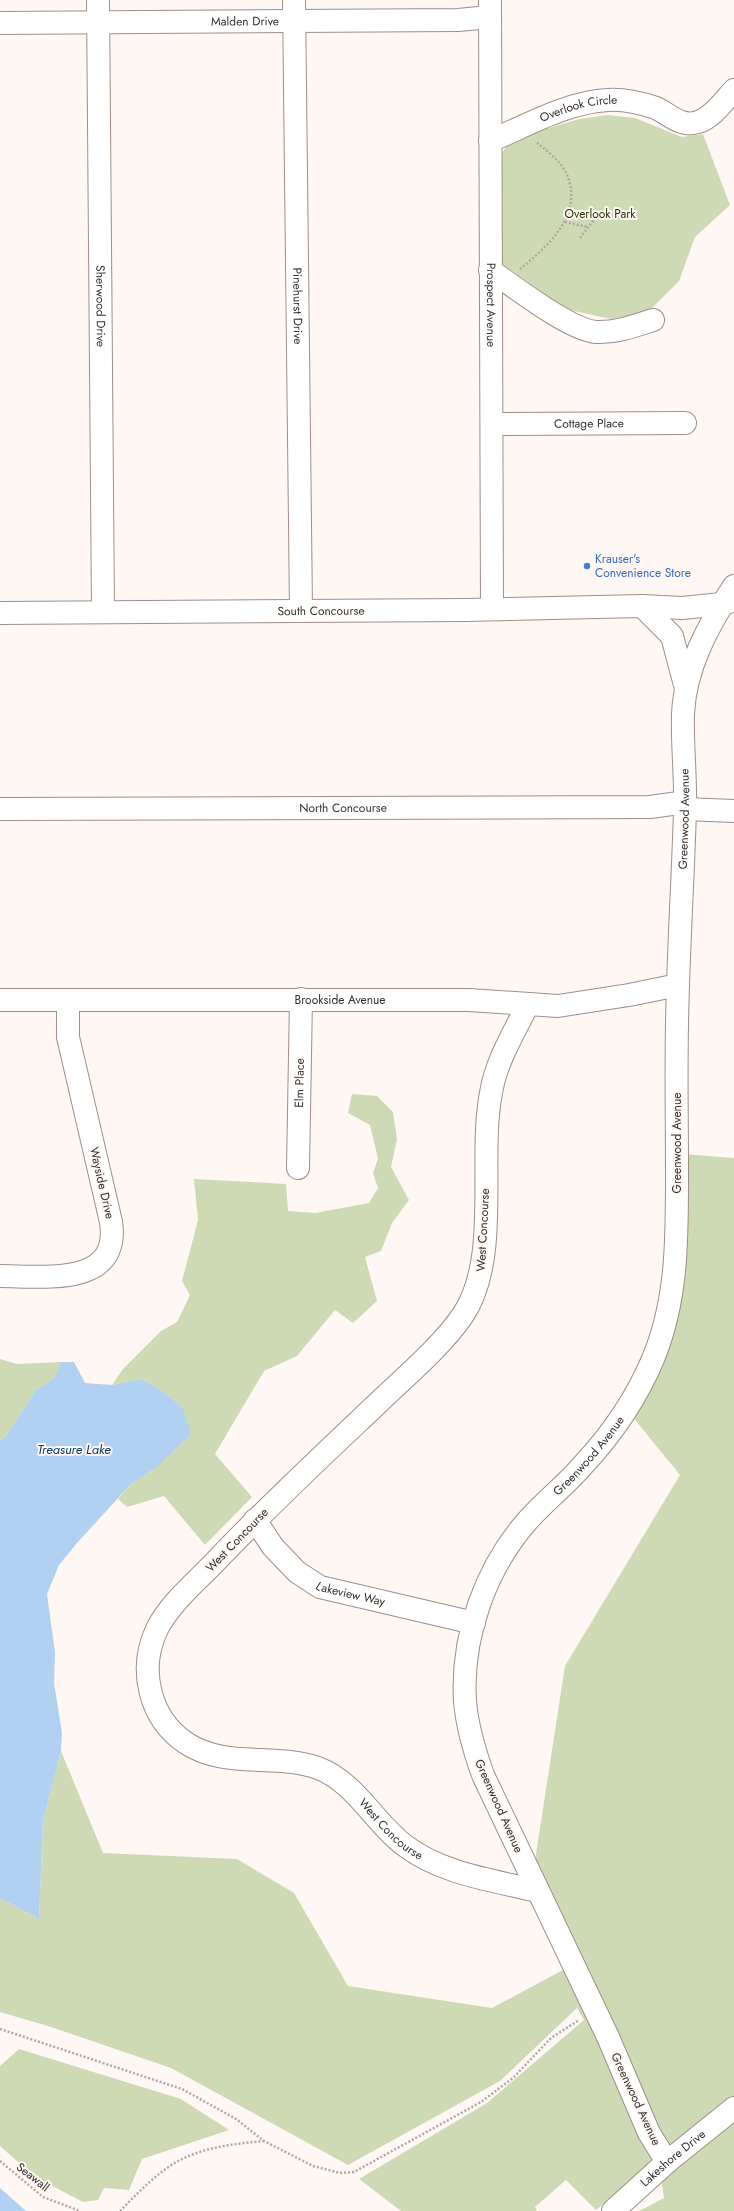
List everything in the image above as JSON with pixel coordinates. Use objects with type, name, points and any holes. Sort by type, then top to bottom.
[{"type":"street","name":"Sherwood Drive","points":[[98,0],[103,612]]},
{"type":"street","name":"Malden Drive","points":[[0,23],[98,23],[293,10],[458,20],[490,9]]},
{"type":"street","name":"Prospect Avenue","points":[[490,9],[490,141],[498,275],[492,424],[492,609]]},
{"type":"street","name":"Pinehurst Drive","points":[[293,10],[301,611]]},
{"type":"street","name":"Overlook Circle","points":[[490,141],[556,113],[589,102],[607,100],[634,102],[656,108],[681,122],[690,124],[699,122],[711,114],[734,90]]},
{"type":"street","points":[[498,275],[556,315],[584,329],[609,332],[628,329],[653,320]]},
{"type":"street","name":"Cottage Place","points":[[492,424],[685,423]]},
{"type":"street","name":"Greenwood Avenue","points":[[667,2162],[649,2133],[595,2010],[483,1775],[470,1731],[465,1701],[465,1676],[467,1655],[474,1623],[486,1584],[505,1550],[529,1519],[582,1467],[610,1433],[641,1384],[662,1334],[672,1292],[677,1253],[678,985],[686,806],[683,711],[686,689],[702,639],[728,602],[734,586]]},
{"type":"street","name":"South Concourse","points":[[0,612],[301,611],[642,606],[682,608],[728,602]]},
{"type":"street","name":"Greenwood Avenue","points":[[642,606],[672,636],[686,689]]},
{"type":"street","name":"North Concourse","points":[[0,809],[686,806],[734,811]]},
{"type":"street","name":"Brookside Avenue","points":[[0,1000],[469,1000],[558,1006],[629,995],[678,985]]},
{"type":"street","name":"Elm Place","points":[[298,1168],[301,999]]},
{"type":"street","name":"Wayside Drive","points":[[0,1276],[63,1276],[84,1272],[96,1266],[104,1258],[110,1247],[112,1233],[111,1222],[68,1036],[68,1000]]},
{"type":"street","name":"West Concourse","points":[[528,1004],[501,1058],[490,1094],[487,1134],[484,1253],[479,1280],[470,1303],[453,1327],[411,1371],[255,1520],[173,1607],[159,1625],[150,1645],[147,1675],[150,1694],[159,1713],[171,1730],[186,1742],[210,1754],[292,1762],[319,1769],[335,1777],[349,1788],[385,1828],[415,1853],[451,1870],[537,1891]]},
{"type":"street","name":"Lakeview Way","points":[[255,1520],[273,1546],[296,1572],[320,1587],[474,1623]]},
{"type":"street","name":"Lakeshore Drive","points":[[613,2211],[667,2162],[734,2108]]},
{"type":"path","points":[[498,275],[541,251],[565,222],[570,197],[567,175],[553,157],[520,128]]},
{"type":"path","points":[[580,238],[599,213]]},
{"type":"path","points":[[565,222],[588,227]]},
{"type":"path","points":[[0,2029],[182,2089],[236,2119],[264,2141],[313,2166],[340,2174],[354,2172],[481,2102],[513,2078],[551,2038],[595,2010]]},
{"type":"path","points":[[120,2211],[168,2167],[204,2150],[237,2143],[264,2141]]},
{"type":"path","name":"Seawall","points":[[0,2161],[43,2197],[80,2211]]},
{"type":"green space","name":"Overlook Park","points":[[608,115],[635,118],[682,137],[703,134],[730,205],[695,237],[679,281],[648,312],[611,319],[565,309],[499,261],[501,155],[507,145],[536,132],[579,119]]},
{"type":"green space","points":[[352,1094],[377,1096],[393,1112],[397,1139],[391,1167],[409,1200],[392,1223],[381,1251],[365,1257],[377,1301],[353,1323],[335,1310],[297,1356],[264,1371],[215,1454],[252,1497],[205,1545],[164,1496],[127,1507],[118,1499],[131,1484],[157,1467],[182,1407],[164,1392],[142,1379],[112,1385],[123,1369],[161,1331],[177,1322],[190,1295],[182,1281],[198,1220],[194,1179],[286,1184],[288,1211],[315,1213],[369,1203],[378,1188],[373,1173],[378,1159],[370,1125],[348,1113]]},
{"type":"green space","points":[[682,1154],[734,1158],[734,2211],[639,2211],[664,2198],[658,2159],[596,2210],[566,2180],[535,2207],[537,2211],[401,2211],[359,2179],[487,2103],[584,2020],[577,2008],[500,2081],[348,2165],[171,2068],[51,2027],[0,2012],[0,1898],[39,1919],[43,1821],[61,1751],[103,1853],[237,1859],[294,1893],[348,1986],[492,2008],[574,1964],[534,1867],[565,1666],[680,1475],[627,1410],[680,1258]]},
{"type":"green space","points":[[0,1359],[17,1364],[61,1362],[54,1379],[36,1390],[5,1437],[0,1441]]},
{"type":"green space","points":[[19,2049],[181,2099],[229,2130],[142,2159],[129,2190],[104,2188],[98,2200],[83,2202],[35,2177],[0,2146],[0,2066]]},
{"type":"water","name":"Treasure Lake","points":[[61,1362],[74,1362],[85,1383],[112,1385],[142,1379],[164,1392],[182,1407],[191,1434],[157,1467],[131,1484],[77,1543],[59,1565],[47,1594],[55,1653],[54,1683],[62,1733],[61,1751],[43,1821],[39,1919],[0,1898],[0,1441],[5,1437],[36,1390],[54,1379]]},
{"type":"water","points":[[0,2188],[26,2211],[0,2211]]},
{"type":"place","name":"Krauser's Convenience Store","points":[[587,566]]}]
